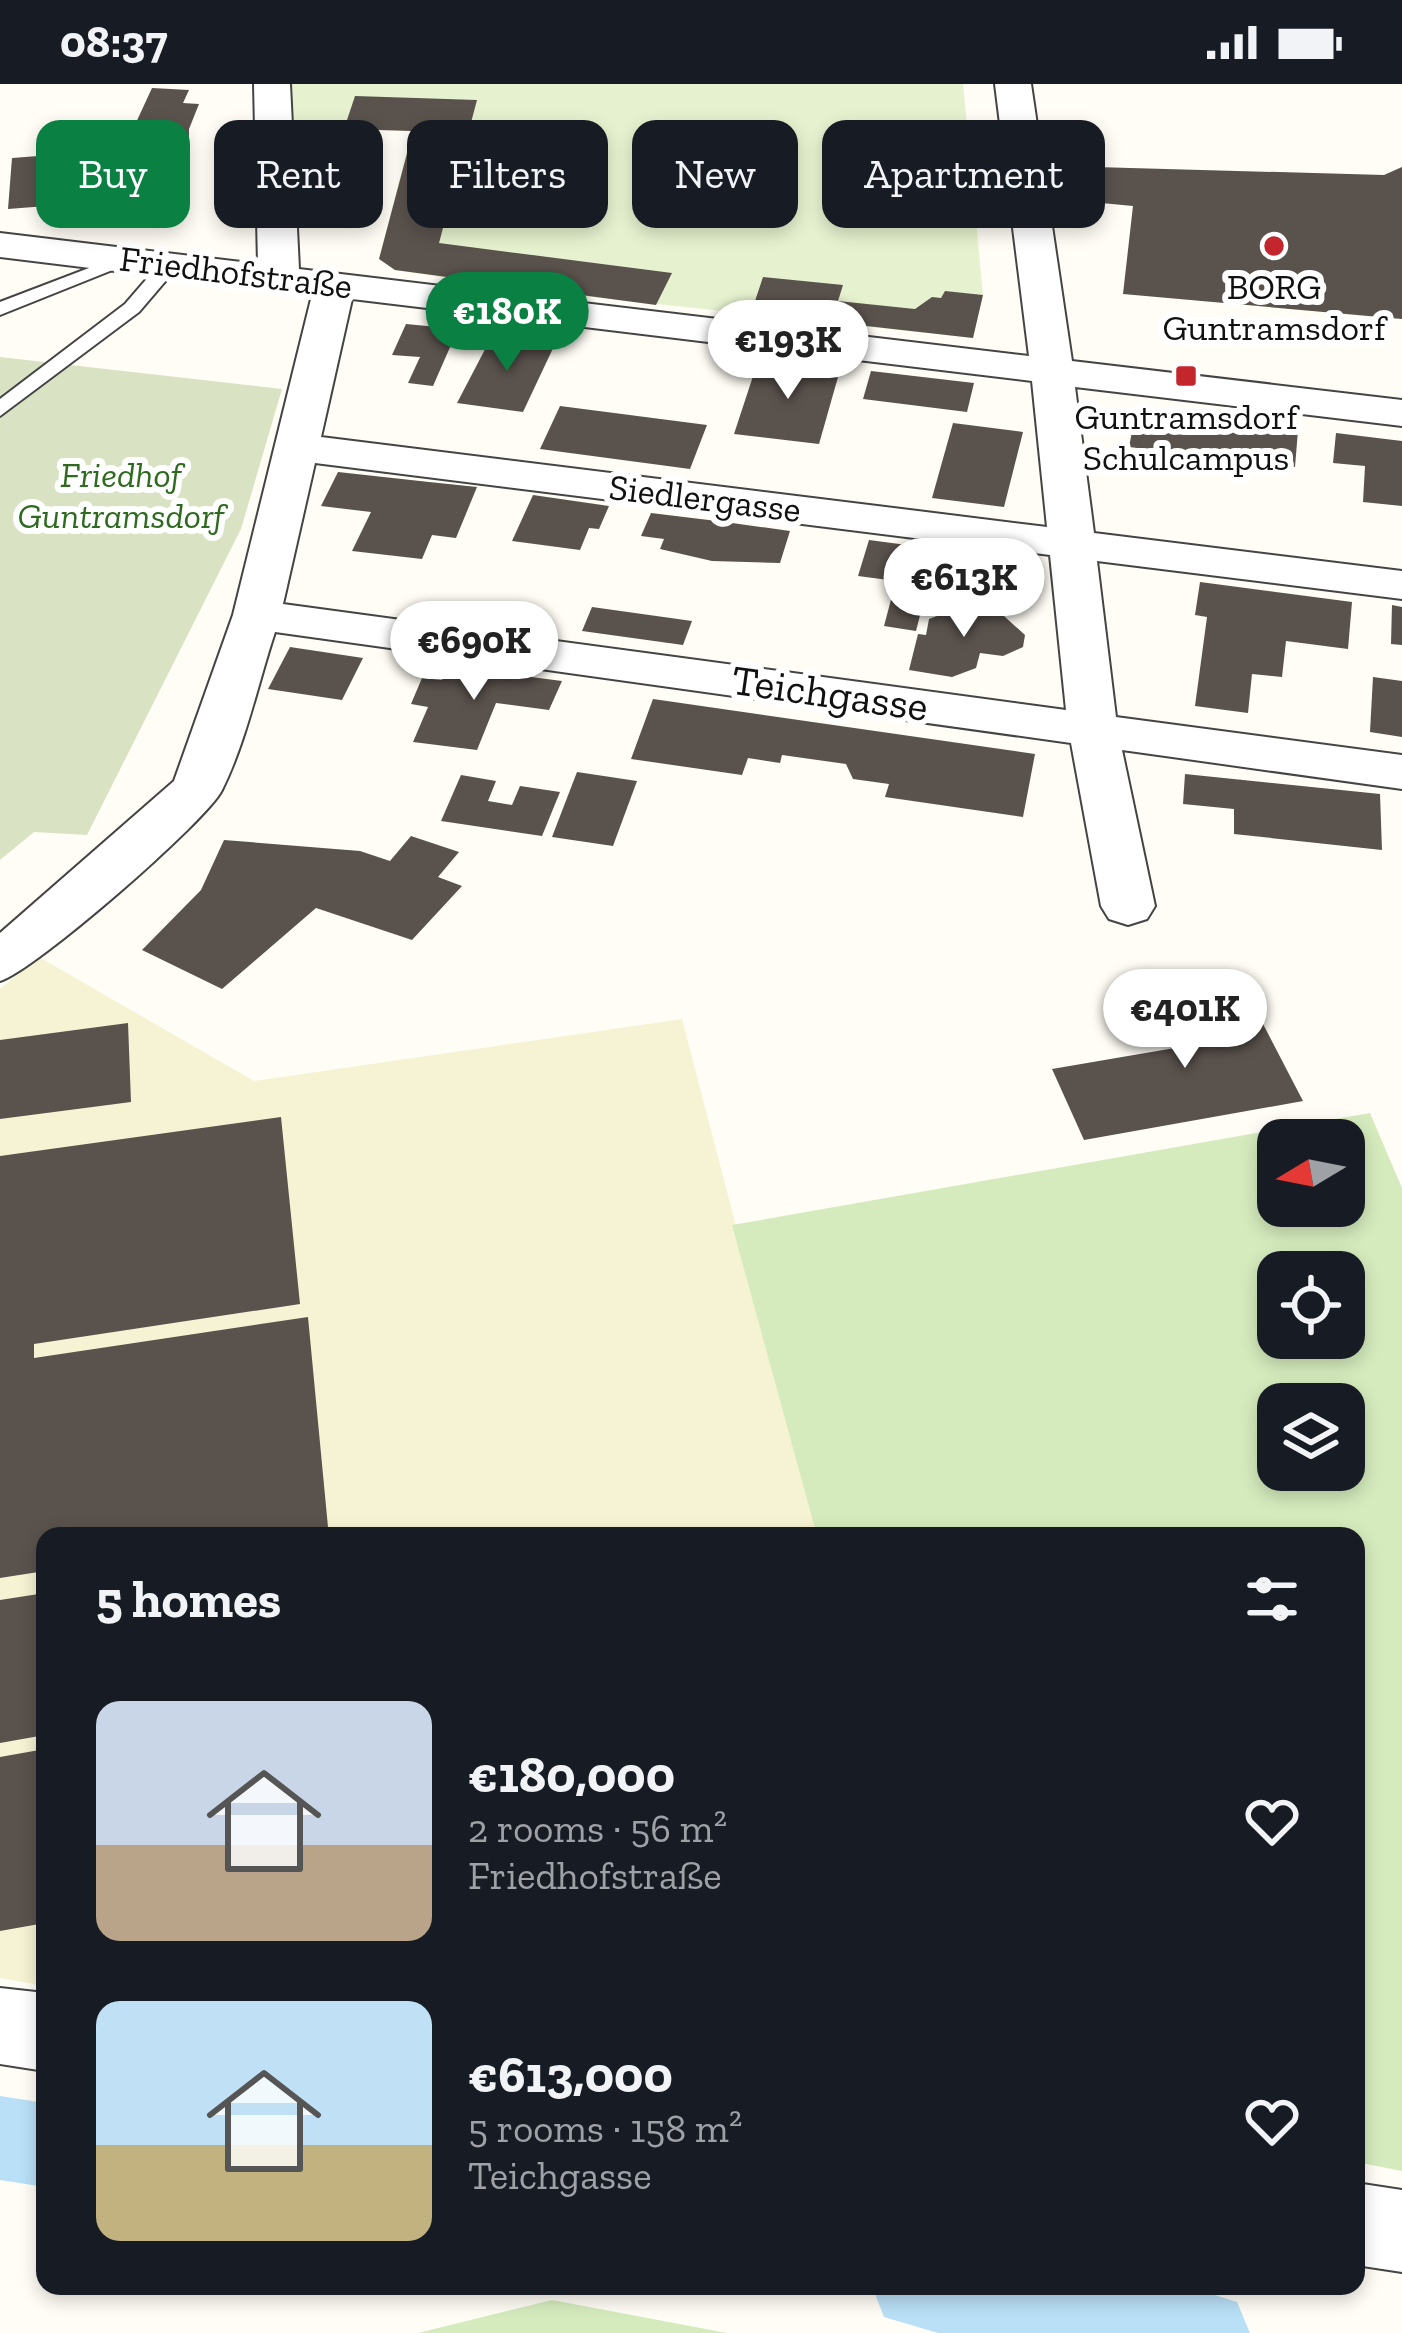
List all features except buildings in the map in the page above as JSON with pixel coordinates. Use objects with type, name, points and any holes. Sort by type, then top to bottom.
[{"type":"street","points":[[272,84],[279,277]]},
{"type":"street","points":[[1013,84],[1094,729],[1128,906]]},
{"type":"street","name":"Friedhofstraße","points":[[0,245],[1402,413]]},
{"type":"street","points":[[0,962],[66,909],[197,789],[257,615],[335,285]]},
{"type":"street","name":"Siedlergasse","points":[[294,447],[1402,585]]},
{"type":"street","name":"Teichgasse","points":[[257,615],[1402,772]]},
{"type":"street","points":[[0,2026],[36,2031]]},
{"type":"street","points":[[1365,2225],[1402,2231]]},
{"type":"lane","points":[[0,309],[150,261]]},
{"type":"lane","points":[[0,409],[133,308],[150,261]]},
{"type":"shaded area","points":[[39,957],[254,1081],[682,1019],[815,1527],[36,1527],[36,1984],[0,1978],[0,989]]},
{"type":"green space","points":[[285,84],[963,84],[966,120],[822,120],[822,228],[977,228],[983,295],[973,338],[528,290],[395,270],[379,259],[407,150],[407,228],[608,228],[608,120],[407,120],[407,131],[383,130],[383,120],[289,120]]},
{"type":"green space","name":"Friedhof Guntramsdorf","points":[[0,357],[282,389],[241,529],[87,835],[34,832],[0,860]]},
{"type":"green space","points":[[1370,1113],[1402,1188],[1402,2171],[1365,2164],[1365,1527],[815,1527],[732,1225],[1257,1133],[1257,1227],[1365,1227],[1365,1119],[1336,1119]]},
{"type":"green space","points":[[552,2300],[727,2333],[418,2333]]},
{"type":"waterway","points":[[0,2138],[36,2144]]},
{"type":"waterway","points":[[971,2295],[1206,2333]]},
{"type":"place","name":"BORG Guntramsdorf","points":[[1274,246]]},
{"type":"place","name":"Guntramsdorf Schulcampus","points":[[1186,376]]}]
